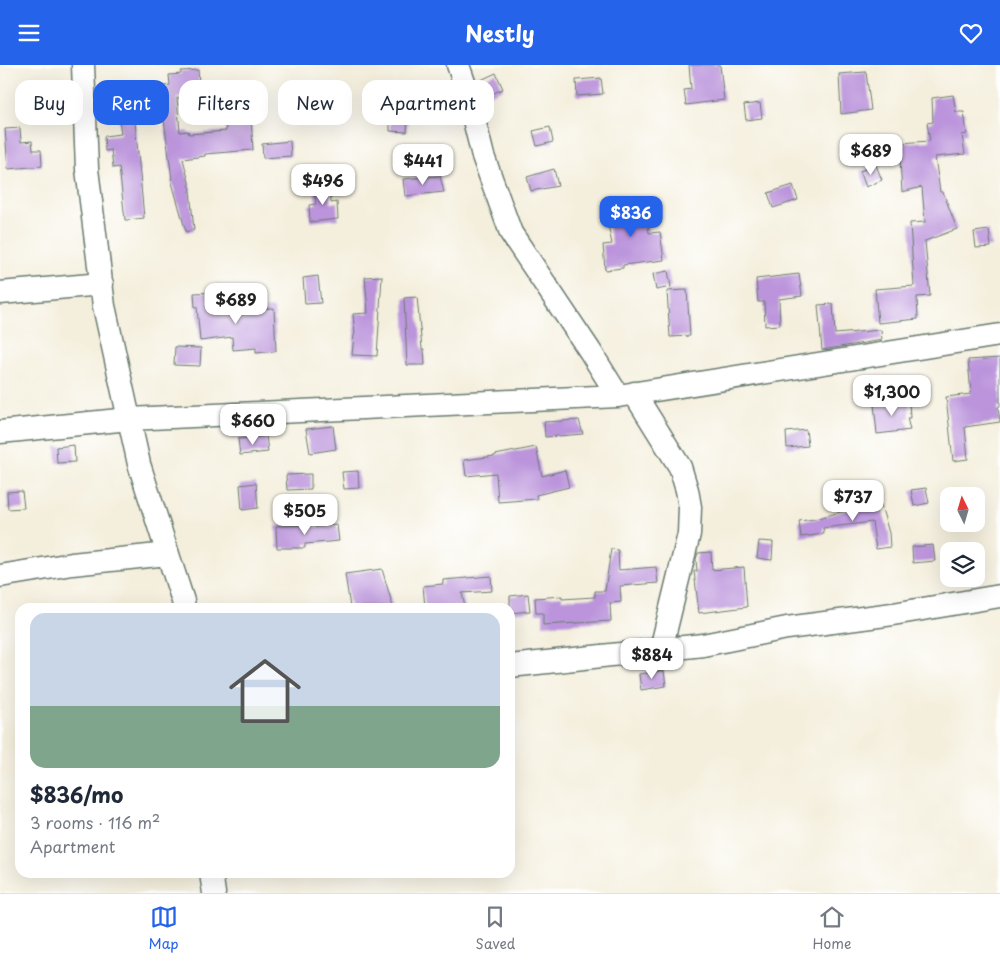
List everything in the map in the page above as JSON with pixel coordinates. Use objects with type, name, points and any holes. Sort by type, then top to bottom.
[{"type":"street","points":[[83,65],[87,169],[104,306],[139,464],[183,603]]},
{"type":"street","points":[[458,65],[466,88],[483,155],[510,233],[590,351],[680,467],[690,507],[689,534],[662,649]]},
{"type":"street","points":[[0,293],[102,284]]},
{"type":"street","points":[[0,432],[129,419],[626,395],[1000,335]]},
{"type":"street","points":[[0,576],[72,564],[168,554]]},
{"type":"street","points":[[515,665],[702,645],[787,628],[893,614],[1000,596]]},
{"type":"street","points":[[212,878],[214,893]]},
{"type":"building","points":[[689,65],[720,65],[724,100],[686,105],[684,90],[691,89]]},
{"type":"building","points":[[198,70],[199,80],[179,80],[179,98],[177,98],[180,132],[188,131],[189,134],[226,131],[226,125],[252,125],[253,150],[205,154],[205,156],[183,159],[191,190],[194,230],[186,232],[171,179],[165,125],[169,125],[169,75],[181,74],[181,71]]},
{"type":"building","points":[[866,72],[871,110],[841,114],[839,74]]},
{"type":"building","points":[[496,73],[503,89],[494,93],[494,80],[481,80]]},
{"type":"building","points":[[601,78],[603,94],[577,96],[576,80]]},
{"type":"building","points":[[953,95],[956,112],[964,112],[967,134],[962,135],[965,154],[935,157],[940,192],[943,192],[957,229],[925,241],[930,296],[917,297],[918,319],[878,323],[875,289],[914,286],[910,223],[925,222],[922,187],[902,192],[899,143],[930,141],[927,123],[933,122],[932,98]]},
{"type":"building","points":[[760,103],[762,118],[746,120],[744,105]]},
{"type":"building","points":[[120,125],[135,125],[144,218],[125,220],[119,167],[113,168],[111,150],[105,151],[104,136],[121,134]]},
{"type":"building","points":[[390,125],[407,125],[407,132],[390,131]]},
{"type":"building","points":[[550,127],[553,142],[537,146],[533,131]]},
{"type":"building","points":[[20,128],[21,142],[32,141],[33,150],[41,150],[42,166],[8,169],[5,129]]},
{"type":"building","points":[[290,141],[291,156],[263,158],[262,144]]},
{"type":"building","points":[[876,165],[882,180],[866,187],[860,171]]},
{"type":"building","points":[[554,169],[558,186],[531,191],[527,177]]},
{"type":"building","points":[[440,176],[444,192],[405,196],[403,179]]},
{"type":"building","points":[[793,185],[798,200],[773,208],[768,193]]},
{"type":"building","points":[[330,186],[331,203],[337,202],[338,219],[310,222],[309,205],[316,204],[314,187]]},
{"type":"building","points":[[645,202],[649,233],[660,232],[664,260],[623,265],[623,268],[605,270],[603,245],[612,244],[605,210]]},
{"type":"building","points":[[989,230],[991,247],[976,248],[974,232]]},
{"type":"building","points":[[668,271],[671,287],[656,290],[653,274]]},
{"type":"building","points":[[799,274],[802,296],[779,299],[780,325],[765,326],[764,302],[758,302],[756,279]]},
{"type":"building","points":[[318,276],[321,303],[305,304],[303,278]]},
{"type":"building","points":[[382,276],[377,356],[352,355],[355,334],[353,314],[368,313],[365,277]]},
{"type":"building","points":[[687,290],[690,336],[670,337],[667,291]]},
{"type":"building","points":[[220,292],[221,314],[227,313],[228,316],[255,312],[255,309],[274,308],[276,351],[256,353],[256,348],[233,350],[232,337],[200,341],[194,293]]},
{"type":"building","points":[[417,297],[425,365],[407,365],[404,298]]},
{"type":"building","points":[[833,304],[835,334],[881,330],[882,340],[822,350],[818,305]]},
{"type":"building","points":[[175,347],[201,348],[200,366],[174,365]]},
{"type":"building","points":[[1000,358],[1000,406],[998,407],[1000,422],[965,427],[968,459],[953,461],[946,397],[971,394],[968,360]]},
{"type":"building","points":[[909,401],[910,418],[907,418],[910,430],[877,434],[874,404]]},
{"type":"building","points":[[579,420],[583,434],[545,437],[544,422]]},
{"type":"building","points":[[333,426],[336,449],[310,453],[306,429]]},
{"type":"building","points":[[806,430],[808,446],[787,448],[786,432]]},
{"type":"building","points":[[266,436],[268,452],[240,455],[238,439]]},
{"type":"building","points":[[74,445],[75,462],[57,463],[56,447]]},
{"type":"building","points":[[536,447],[542,476],[565,470],[569,487],[536,495],[537,499],[498,502],[496,473],[466,476],[464,460],[495,456]]},
{"type":"building","points":[[358,471],[359,488],[344,489],[342,472]]},
{"type":"building","points":[[311,474],[311,489],[287,490],[286,475]]},
{"type":"building","points":[[256,483],[258,508],[242,510],[240,485]]},
{"type":"building","points":[[926,488],[929,503],[914,506],[911,490]]},
{"type":"building","points":[[22,491],[24,508],[8,509],[7,492]]},
{"type":"building","points":[[878,495],[889,533],[890,547],[876,549],[872,522],[823,528],[824,534],[801,537],[799,521],[815,519],[870,504],[869,497]]},
{"type":"building","points":[[315,525],[315,527],[337,525],[339,541],[305,544],[305,548],[277,548],[276,526]]},
{"type":"building","points":[[759,541],[773,542],[772,560],[757,558]]},
{"type":"building","points":[[933,545],[935,561],[913,563],[912,547]]},
{"type":"building","points":[[611,549],[618,550],[619,570],[656,567],[658,583],[620,586],[621,602],[610,603],[611,621],[543,625],[543,613],[536,613],[535,598],[562,596],[562,599],[595,597],[595,591],[605,591]]},
{"type":"building","points":[[711,552],[712,570],[744,567],[747,607],[699,613],[694,571],[697,571],[696,559],[698,553]]},
{"type":"building","points":[[382,569],[392,603],[349,603],[345,574]]},
{"type":"building","points":[[491,576],[492,591],[462,593],[464,603],[425,603],[423,586],[443,584],[443,580]]},
{"type":"building","points":[[528,594],[530,611],[515,612],[515,603],[510,603],[510,596]]},
{"type":"building","points":[[664,671],[666,686],[641,690],[639,674]]}]
